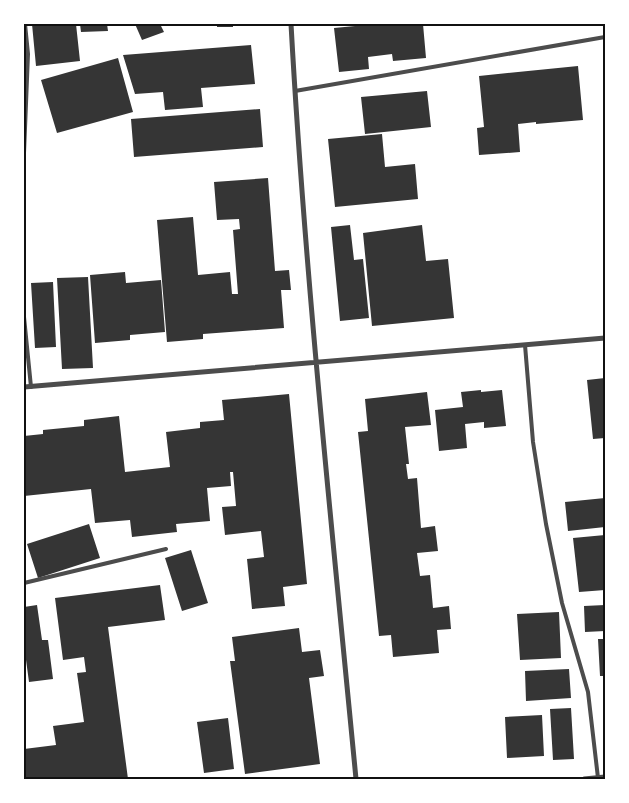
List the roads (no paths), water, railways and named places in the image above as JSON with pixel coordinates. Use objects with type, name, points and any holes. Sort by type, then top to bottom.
[{"type":"street","points":[[291,24],[294,91],[317,362],[356,779]]},
{"type":"street","points":[[24,387],[605,338]]},
{"type":"street","points":[[584,779],[605,777]]},
{"type":"lane","points":[[24,153],[28,54],[25,24]]},
{"type":"lane","points":[[294,91],[605,37]]},
{"type":"lane","points":[[24,317],[31,387]]},
{"type":"lane","points":[[525,345],[532,442],[562,603],[588,692],[598,778]]},
{"type":"lane","points":[[24,583],[166,549]]}]
